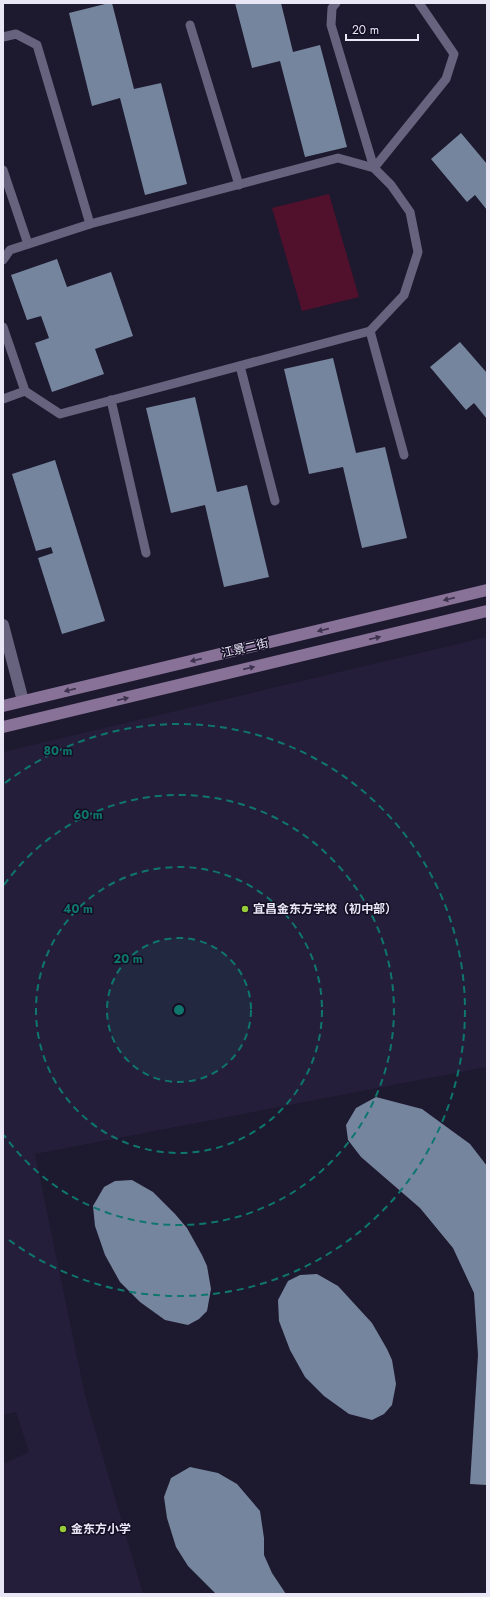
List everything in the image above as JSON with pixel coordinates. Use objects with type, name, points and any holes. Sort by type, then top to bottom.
[{"type":"street","name":"江景二街","points":[[3,706],[487,590]]},
{"type":"street","name":"江景二街","points":[[3,728],[487,611]]},
{"type":"street","points":[[3,625],[23,701]]},
{"type":"lane","points":[[3,327],[25,391],[60,414],[370,331],[404,295],[418,252],[410,212],[392,186],[374,168],[331,25],[332,8],[336,3]]},
{"type":"lane","points":[[374,168],[446,79],[454,54],[419,3]]},
{"type":"lane","points":[[190,25],[239,185]]},
{"type":"lane","points":[[3,37],[16,34],[37,45],[90,224]]},
{"type":"lane","points":[[3,260],[10,250],[90,224],[338,158],[374,168]]},
{"type":"lane","points":[[3,170],[28,244]]},
{"type":"lane","points":[[370,331],[404,455]]},
{"type":"lane","points":[[240,366],[275,501]]},
{"type":"lane","points":[[3,399],[25,391]]},
{"type":"lane","points":[[110,400],[146,553]]},
{"type":"shaded area","points":[[329,194],[359,297],[302,311],[272,208]]},
{"type":"shaded area","name":"宜昌金东方学校（初中部）","points":[[487,637],[487,1067],[35,1154],[85,1395],[143,1594],[3,1594],[3,1464],[29,1452],[16,1412],[3,1415],[3,752]]},
{"type":"shaded area","points":[[487,1591],[487,1594],[444,1594]]},
{"type":"building","points":[[112,3],[134,89],[161,83],[187,184],[145,195],[120,98],[92,106],[69,13]]},
{"type":"building","points":[[235,3],[281,3],[293,52],[320,45],[347,147],[305,157],[280,61],[252,68]]},
{"type":"building","points":[[461,133],[487,164],[487,210],[475,195],[467,202],[431,159]]},
{"type":"building","points":[[57,259],[67,287],[111,272],[133,336],[95,349],[104,374],[52,392],[35,343],[49,338],[41,316],[27,320],[11,275]]},
{"type":"building","points":[[460,342],[487,373],[487,419],[474,403],[466,410],[430,367]]},
{"type":"building","points":[[333,358],[356,453],[385,447],[407,538],[362,548],[343,467],[309,474],[284,369]]},
{"type":"building","points":[[195,397],[217,492],[247,485],[269,577],[224,587],[205,505],[171,513],[146,408]]},
{"type":"building","points":[[55,460],[105,621],[62,634],[38,558],[53,553],[51,547],[36,551],[12,474]]},
{"type":"building","points":[[376,1097],[422,1109],[470,1144],[487,1166],[487,1485],[470,1484],[478,1355],[474,1293],[453,1248],[420,1208],[361,1157],[348,1140],[346,1125],[356,1108]]},
{"type":"building","points":[[132,1180],[153,1192],[175,1214],[187,1228],[207,1266],[211,1289],[207,1311],[199,1319],[188,1325],[165,1320],[140,1302],[120,1282],[105,1255],[95,1226],[93,1206],[104,1187],[115,1181]]},
{"type":"building","points":[[317,1274],[338,1286],[372,1323],[392,1360],[396,1384],[392,1405],[384,1414],[372,1420],[349,1414],[324,1396],[305,1377],[290,1350],[279,1321],[278,1300],[288,1281],[300,1275]]},
{"type":"building","points":[[190,1467],[218,1473],[237,1484],[260,1511],[264,1538],[264,1555],[272,1573],[286,1594],[216,1594],[188,1566],[176,1547],[167,1518],[164,1497],[171,1478]]},
{"type":"place","name":"宜昌金东方学校（初中部）","points":[[245,909]]},
{"type":"place","name":"金东方小学","points":[[63,1529]]}]
